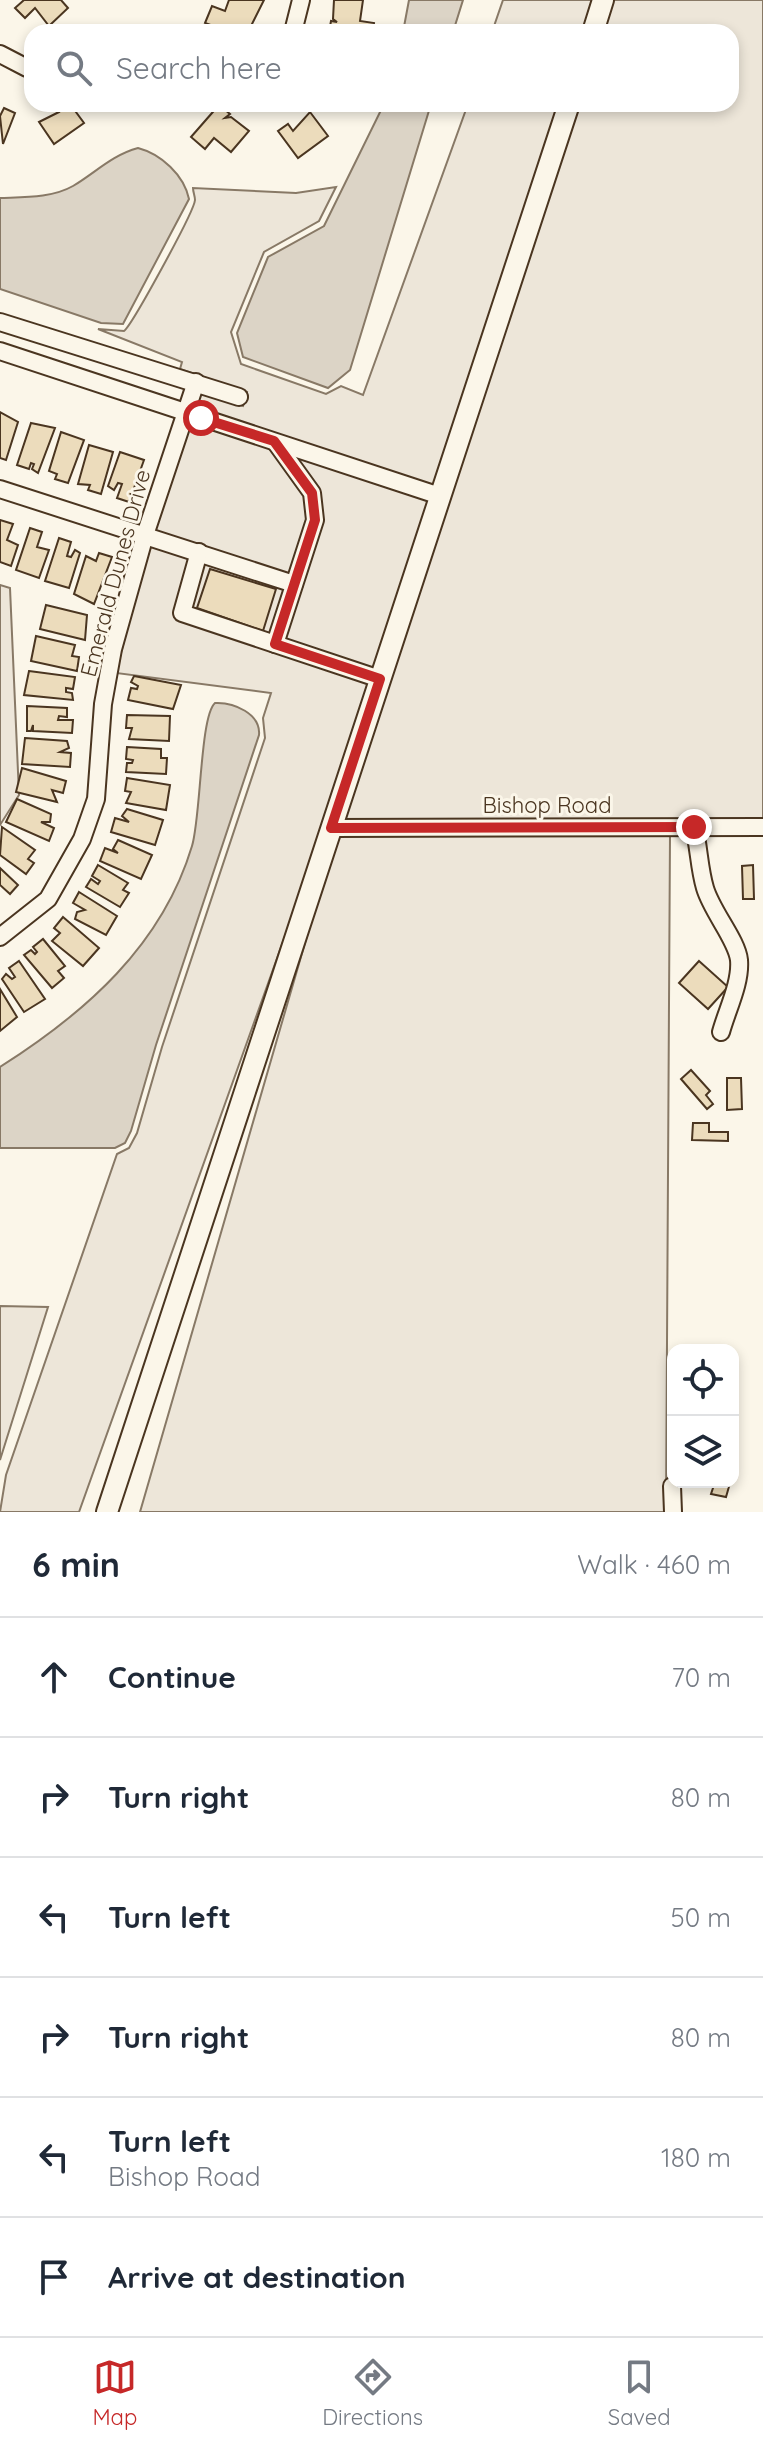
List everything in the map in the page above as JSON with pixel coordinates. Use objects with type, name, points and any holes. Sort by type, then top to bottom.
[{"type":"main road","points":[[596,24],[603,0]]},
{"type":"main road","points":[[107,1512],[566,112]]},
{"type":"street","points":[[295,24],[301,0]]},
{"type":"street","points":[[0,54],[24,66]]},
{"type":"street","points":[[0,322],[239,397]]},
{"type":"street","points":[[0,351],[440,496]]},
{"type":"street","name":"Emerald Dunes Drive","points":[[0,937],[48,899],[82,839],[96,799],[103,704],[113,649],[145,535],[196,382]]},
{"type":"street","points":[[274,441],[312,493],[315,520],[275,644]]},
{"type":"street","points":[[0,489],[294,584]]},
{"type":"street","points":[[199,552],[182,613],[380,679]]},
{"type":"street","points":[[694,827],[705,889],[718,921],[737,948],[739,962],[739,974],[721,1032]]},
{"type":"street","name":"Bishop Road","points":[[331,828],[763,827]]},
{"type":"street","points":[[672,1488],[673,1512]]},
{"type":"shaded area","points":[[409,0],[463,0],[456,24],[404,24]]},
{"type":"shaded area","points":[[503,0],[596,0],[588,24],[495,24]]},
{"type":"shaded area","points":[[610,0],[763,0],[763,819],[341,820],[573,112],[739,112],[739,24],[602,24]]},
{"type":"shaded area","points":[[380,112],[429,112],[350,370],[328,388],[243,357],[237,333],[268,257],[324,226]]},
{"type":"shaded area","points":[[465,112],[558,112],[324,827],[79,1512],[0,1512],[6,1475],[117,1154],[129,1148],[137,1133],[162,1047],[265,738],[263,718],[271,693],[116,673],[144,561],[200,392],[243,406],[247,392],[180,369],[182,362],[98,329],[124,331],[129,324],[185,225],[195,200],[193,188],[296,193],[336,187],[319,221],[264,252],[231,332],[241,364],[326,394],[341,386],[363,395]]},
{"type":"shaded area","points":[[138,148],[155,155],[177,174],[189,199],[123,324],[101,323],[0,289],[0,198],[38,196],[65,190],[112,160]]},
{"type":"shaded area","points":[[0,585],[10,588],[19,795],[0,825]]},
{"type":"shaded area","points":[[215,703],[238,707],[251,715],[256,721],[259,735],[156,1045],[131,1131],[125,1143],[115,1148],[0,1148],[0,1067],[62,1024],[117,974],[161,915],[179,882],[195,832],[206,727]]},
{"type":"shaded area","points":[[670,835],[666,1512],[140,1512],[336,836]]},
{"type":"shaded area","points":[[0,1306],[48,1307],[0,1460]]},
{"type":"building","points":[[24,0],[61,0],[68,8],[47,24],[35,8],[25,18],[15,8]]},
{"type":"building","points":[[229,0],[264,0],[252,24],[205,23],[212,6],[225,11]]},
{"type":"building","points":[[334,0],[363,0],[360,21],[374,23],[330,24],[331,21],[337,22],[333,19]]},
{"type":"building","points":[[4,108],[15,113],[3,144],[0,116]]},
{"type":"building","points":[[59,112],[76,112],[84,123],[54,144],[39,122]]},
{"type":"building","points":[[213,112],[228,112],[230,114],[225,118],[231,117],[249,131],[231,152],[214,138],[205,149],[191,137]]},
{"type":"building","points":[[310,112],[328,136],[298,158],[278,131],[288,124],[293,131]]},
{"type":"building","points":[[0,412],[18,422],[6,460],[0,458]]},
{"type":"building","points":[[31,423],[55,428],[38,473],[32,469],[34,464],[31,463],[29,469],[17,465]]},
{"type":"building","points":[[61,432],[84,440],[68,483],[55,479],[57,474],[49,471]]},
{"type":"building","points":[[89,445],[113,452],[101,494],[88,490],[90,485],[78,484]]},
{"type":"building","points":[[120,452],[144,460],[129,502],[117,498],[122,484],[118,483],[114,490],[108,486]]},
{"type":"building","points":[[0,520],[13,524],[7,540],[18,545],[11,566],[0,562]]},
{"type":"building","points":[[30,528],[42,532],[37,547],[49,550],[39,578],[16,570]]},
{"type":"building","points":[[59,538],[71,542],[67,556],[71,557],[75,550],[80,553],[69,588],[45,581]]},
{"type":"building","points":[[99,553],[112,557],[94,604],[74,594],[86,556],[96,561]]},
{"type":"building","points":[[210,569],[276,589],[263,631],[197,608]]},
{"type":"building","points":[[46,605],[87,615],[85,640],[40,629]]},
{"type":"building","points":[[36,636],[75,645],[72,656],[79,657],[77,671],[31,661]]},
{"type":"building","points":[[29,671],[75,677],[73,689],[66,688],[66,692],[72,693],[73,700],[24,695]]},
{"type":"building","points":[[134,676],[181,685],[173,709],[128,700],[131,688],[137,689],[138,686],[131,682]]},
{"type":"building","points":[[27,706],[67,708],[67,717],[59,716],[58,720],[73,720],[72,733],[33,731],[33,725],[31,731],[27,731]]},
{"type":"building","points":[[127,715],[170,716],[169,741],[129,739],[132,728],[126,728]]},
{"type":"building","points":[[25,738],[67,741],[69,748],[60,752],[71,753],[70,767],[22,764]]},
{"type":"building","points":[[127,747],[161,749],[161,758],[167,758],[166,774],[126,772],[127,763],[133,760],[126,759]]},
{"type":"building","points":[[22,768],[66,781],[63,793],[52,790],[57,802],[16,792]]},
{"type":"building","points":[[127,778],[170,785],[166,810],[126,803],[131,792],[125,791]]},
{"type":"building","points":[[17,799],[51,814],[50,822],[41,822],[54,828],[49,841],[6,822]]},
{"type":"building","points":[[127,809],[163,820],[155,845],[111,832],[115,818],[129,822],[122,816]]},
{"type":"building","points":[[2,827],[35,850],[28,859],[34,863],[26,874],[0,855]]},
{"type":"building","points":[[118,840],[152,855],[141,879],[100,861],[105,848],[118,853],[113,849]]},
{"type":"building","points":[[98,865],[128,883],[123,890],[129,893],[120,907],[86,887],[91,879],[98,884],[100,881],[92,876]]},
{"type":"building","points":[[753,865],[754,899],[743,899],[742,866]]},
{"type":"building","points":[[0,868],[18,885],[10,894],[0,885]]},
{"type":"building","points":[[79,892],[117,916],[106,935],[75,919],[77,912],[85,910],[73,903]]},
{"type":"building","points":[[63,917],[99,948],[83,966],[52,941],[60,933],[54,928]]},
{"type":"building","points":[[43,939],[65,966],[58,971],[64,978],[52,988],[24,955],[31,950],[35,954],[37,952],[33,947]]},
{"type":"building","points":[[19,961],[45,999],[24,1012],[2,979],[6,974],[12,979],[15,977],[9,968]]},
{"type":"building","points":[[699,961],[728,987],[708,1009],[679,983]]},
{"type":"building","points":[[0,989],[17,1017],[0,1031]]},
{"type":"building","points":[[691,1070],[710,1091],[706,1095],[713,1104],[707,1109],[681,1079]]},
{"type":"building","points":[[727,1078],[741,1078],[742,1109],[727,1110]]},
{"type":"building","points":[[693,1123],[709,1123],[709,1132],[728,1132],[728,1141],[692,1140]]},
{"type":"building","points":[[713,1488],[729,1488],[726,1497],[711,1494]]},
{"type":"route","points":[[201,418],[274,441],[297,468],[312,493],[315,520],[275,644],[380,679],[331,828],[694,827]]}]
